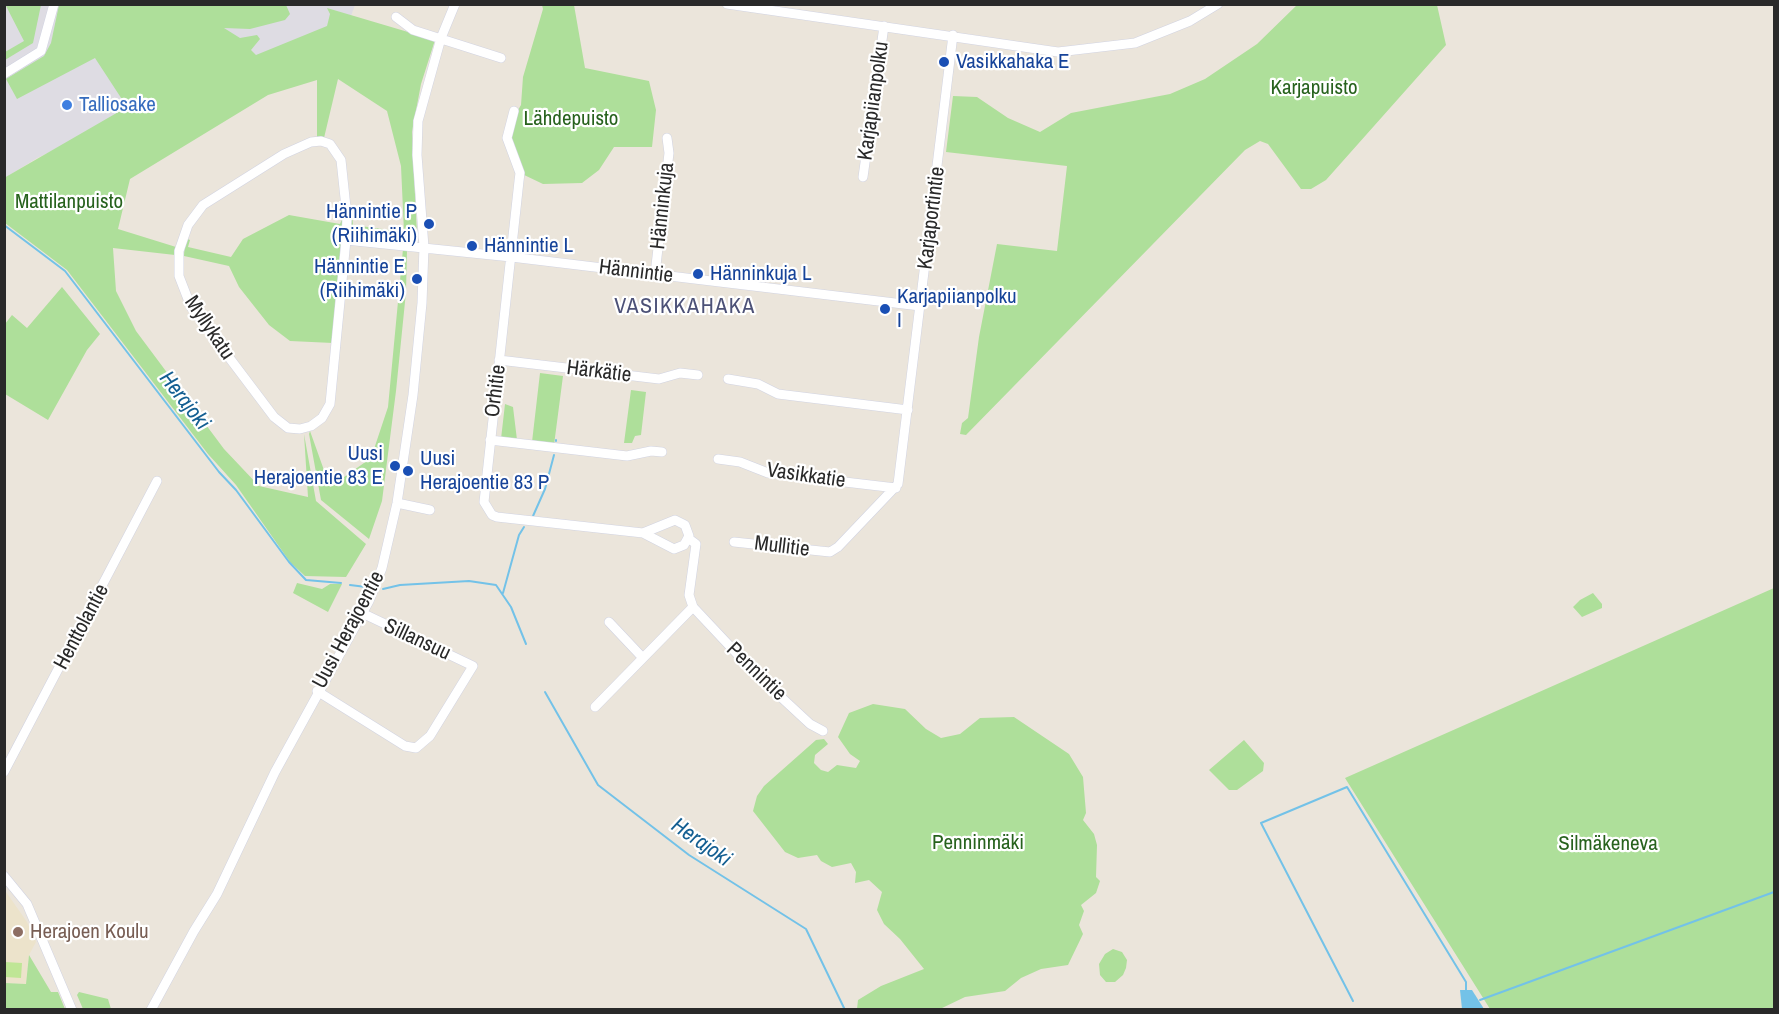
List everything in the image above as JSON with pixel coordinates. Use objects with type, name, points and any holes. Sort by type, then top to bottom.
[{"type":"street","points":[[4,74],[41,51],[54,4]]},
{"type":"street","name":"Uusi Herajoentie","points":[[151,1010],[217,894],[275,772],[317,691],[362,613],[382,568],[397,504],[415,375],[422,303],[424,248],[417,164],[417,130],[424,95],[441,38],[455,4]]},
{"type":"street","points":[[727,4],[953,35],[1037,51],[1077,51],[1135,43],[1155,37],[1218,4]]},
{"type":"street","points":[[396,17],[413,30],[501,58]]},
{"type":"street","name":"Karjapiianpolku","points":[[863,177],[884,26]]},
{"type":"street","name":"Karjaportintie","points":[[896,489],[908,410],[953,35]]},
{"type":"street","name":"Orhitie","points":[[514,111],[507,138],[520,173],[484,496],[492,515],[505,519],[643,533],[674,549],[682,547],[688,538],[687,528],[675,520],[643,533]]},
{"type":"street","name":"Hänninkuja","points":[[656,274],[669,153],[667,138]]},
{"type":"street","name":"Myllykatu","points":[[317,141],[334,147],[341,160],[347,217],[346,240],[330,404],[322,418],[311,426],[300,429],[288,428],[274,417],[191,307],[179,276],[181,244],[195,214],[210,199],[284,154],[317,141]]},
{"type":"street","points":[[346,240],[424,248]]},
{"type":"street","name":"Hännintie","points":[[424,248],[920,306]]},
{"type":"street","name":"Härkätie","points":[[499,360],[659,379],[680,373],[698,375]]},
{"type":"street","points":[[728,379],[758,384],[778,394],[908,410]]},
{"type":"street","points":[[490,440],[627,456],[651,451],[662,452]]},
{"type":"street","name":"Vasikkatie","points":[[718,459],[740,462],[768,473],[896,489]]},
{"type":"street","name":"Henttolantie","points":[[4,772],[157,482]]},
{"type":"street","name":"Mullitie","points":[[734,542],[830,552],[896,489]]},
{"type":"street","points":[[397,504],[430,510]]},
{"type":"street","points":[[595,707],[693,607],[689,595],[696,544],[688,538]]},
{"type":"street","name":"Pennintie","points":[[693,607],[755,673],[810,724],[823,731]]},
{"type":"street","name":"Sillansuu","points":[[317,691],[405,746],[416,748],[430,736],[473,666],[362,613]]},
{"type":"street","points":[[609,622],[642,657]]},
{"type":"street","points":[[4,876],[27,904],[72,1010]]},
{"type":"shaded area","points":[[4,5],[355,5],[351,16],[37,158],[5,178]]},
{"type":"shaded area","name":"Herajoen Koulu","points":[[4,889],[27,922],[36,942],[29,955],[26,984],[5,983]]},
{"type":"green space","points":[[5,4],[41,5],[33,43],[5,60],[5,52],[24,41]]},
{"type":"green space","name":"Karjapuisto","points":[[1298,4],[1437,5],[1446,45],[1326,180],[1311,189],[1301,189],[1268,144],[1260,141],[1245,150],[966,435],[960,434],[962,423],[968,418],[979,337],[997,244],[1057,251],[1067,166],[946,152],[953,96],[977,97],[1008,118],[1040,132],[1071,113],[1170,94],[1205,79],[1257,44]]},
{"type":"green space","name":"Mattilanpuisto","points":[[59,5],[286,5],[290,14],[285,20],[250,29],[224,28],[240,38],[257,35],[260,39],[251,50],[256,55],[327,26],[330,14],[327,8],[435,40],[421,84],[412,132],[417,235],[351,229],[352,212],[353,225],[404,232],[401,166],[387,111],[338,79],[324,138],[317,138],[317,80],[268,95],[130,179],[118,229],[176,247],[175,255],[113,248],[116,291],[136,331],[224,449],[259,486],[308,497],[304,434],[316,501],[366,544],[346,577],[305,576],[290,562],[236,485],[208,454],[67,270],[5,223],[4,178],[127,107],[95,58],[17,99],[6,79],[44,56],[51,43]]},
{"type":"green space","name":"Lähdepuisto","points":[[542,5],[574,5],[585,68],[649,81],[656,110],[652,147],[614,147],[599,170],[582,183],[543,184],[520,173],[509,125],[521,105],[523,77],[543,9]]},
{"type":"green space","points":[[289,215],[340,224],[343,217],[333,343],[290,341],[269,325],[239,287],[229,266],[184,256],[185,238],[190,240],[188,247],[231,257],[243,239]]},
{"type":"green space","points":[[403,249],[407,250],[406,292],[396,391],[382,501],[369,539],[321,500],[309,434],[310,431],[330,487],[371,458],[388,407]]},
{"type":"green space","points":[[62,287],[100,334],[87,350],[48,420],[5,394],[5,324],[12,315],[27,328]]},
{"type":"green space","points":[[540,373],[563,376],[554,445],[532,442]]},
{"type":"green space","points":[[631,390],[646,392],[641,435],[635,436],[632,443],[624,443]]},
{"type":"green space","points":[[505,404],[513,407],[517,440],[501,439]]},
{"type":"green space","points":[[297,583],[322,589],[330,584],[342,584],[328,612],[293,593]]},
{"type":"green space","name":"Silmäkeneva","points":[[1774,588],[1774,1009],[1490,1009],[1345,778]]},
{"type":"green space","points":[[1593,593],[1602,604],[1602,608],[1582,617],[1573,607]]},
{"type":"green space","name":"Penninmäki","points":[[873,704],[905,709],[926,729],[941,738],[960,734],[980,718],[1014,717],[1069,754],[1083,777],[1086,813],[1083,820],[1094,834],[1097,845],[1096,877],[1100,881],[1096,893],[1081,905],[1084,911],[1079,925],[1083,934],[1068,965],[1041,969],[1021,978],[1005,991],[965,997],[940,1009],[857,1009],[858,1000],[881,986],[924,969],[900,939],[884,924],[877,910],[882,892],[869,880],[855,883],[856,872],[851,863],[832,867],[821,861],[817,855],[798,858],[785,852],[753,811],[757,796],[764,786],[816,740],[824,739],[828,744],[815,755],[814,763],[821,770],[828,772],[837,765],[856,768],[860,761],[850,754],[838,737],[849,713]]},
{"type":"green space","points":[[1244,740],[1264,763],[1263,771],[1237,790],[1229,790],[1209,770]]},
{"type":"green space","points":[[1113,949],[1122,952],[1127,960],[1126,968],[1123,975],[1115,982],[1106,982],[1100,975],[1099,964],[1105,954]]},
{"type":"green space","points":[[29,955],[51,992],[58,992],[65,1009],[5,1009],[5,983],[26,984]]},
{"type":"green space","points":[[5,962],[22,963],[21,978],[5,977]]},
{"type":"green space","points":[[79,992],[108,999],[111,1009],[83,1009],[77,995]]},
{"type":"water","points":[[1460,990],[1472,990],[1484,1009],[1462,1009]]},
{"type":"waterway","name":"Herajoki","points":[[4,225],[65,271],[219,472],[236,490],[289,562],[306,580],[341,583]]},
{"type":"waterway","points":[[533,516],[545,489],[554,455]]},
{"type":"waterway","points":[[503,593],[519,535],[524,527]]},
{"type":"waterway","name":"Herajoki","points":[[383,589],[400,585],[469,581],[496,585],[511,607],[526,644]]},
{"type":"waterway","name":"Herajoki","points":[[350,585],[366,587]]},
{"type":"waterway","name":"Herajoki","points":[[545,692],[598,785],[689,855],[806,929],[845,1010]]},
{"type":"waterway","points":[[1353,1001],[1261,823],[1347,787],[1466,982],[1466,990]]},
{"type":"waterway","points":[[1480,1000],[1774,892]]},
{"type":"place","name":"Vasikkahaka E","points":[[944,62]]},
{"type":"place","name":"Talliosake","points":[[67,105]]},
{"type":"place","name":"Hännintie P (Riihimäki)","points":[[429,224]]},
{"type":"place","name":"Hännintie L","points":[[472,246]]},
{"type":"place","name":"Hänninkuja L","points":[[698,274]]},
{"type":"place","name":"Hännintie E (Riihimäki)","points":[[417,279]]},
{"type":"place","name":"Karjapiianpolku I","points":[[885,309]]},
{"type":"place","name":"Uusi Herajoentie 83 E","points":[[395,466]]},
{"type":"place","name":"Uusi Herajoentie 83 P","points":[[408,471]]},
{"type":"place","name":"Herajoen Koulu","points":[[18,932]]},
{"type":"district","name":"VASIKKAHAKA","points":[[685,307]]}]
